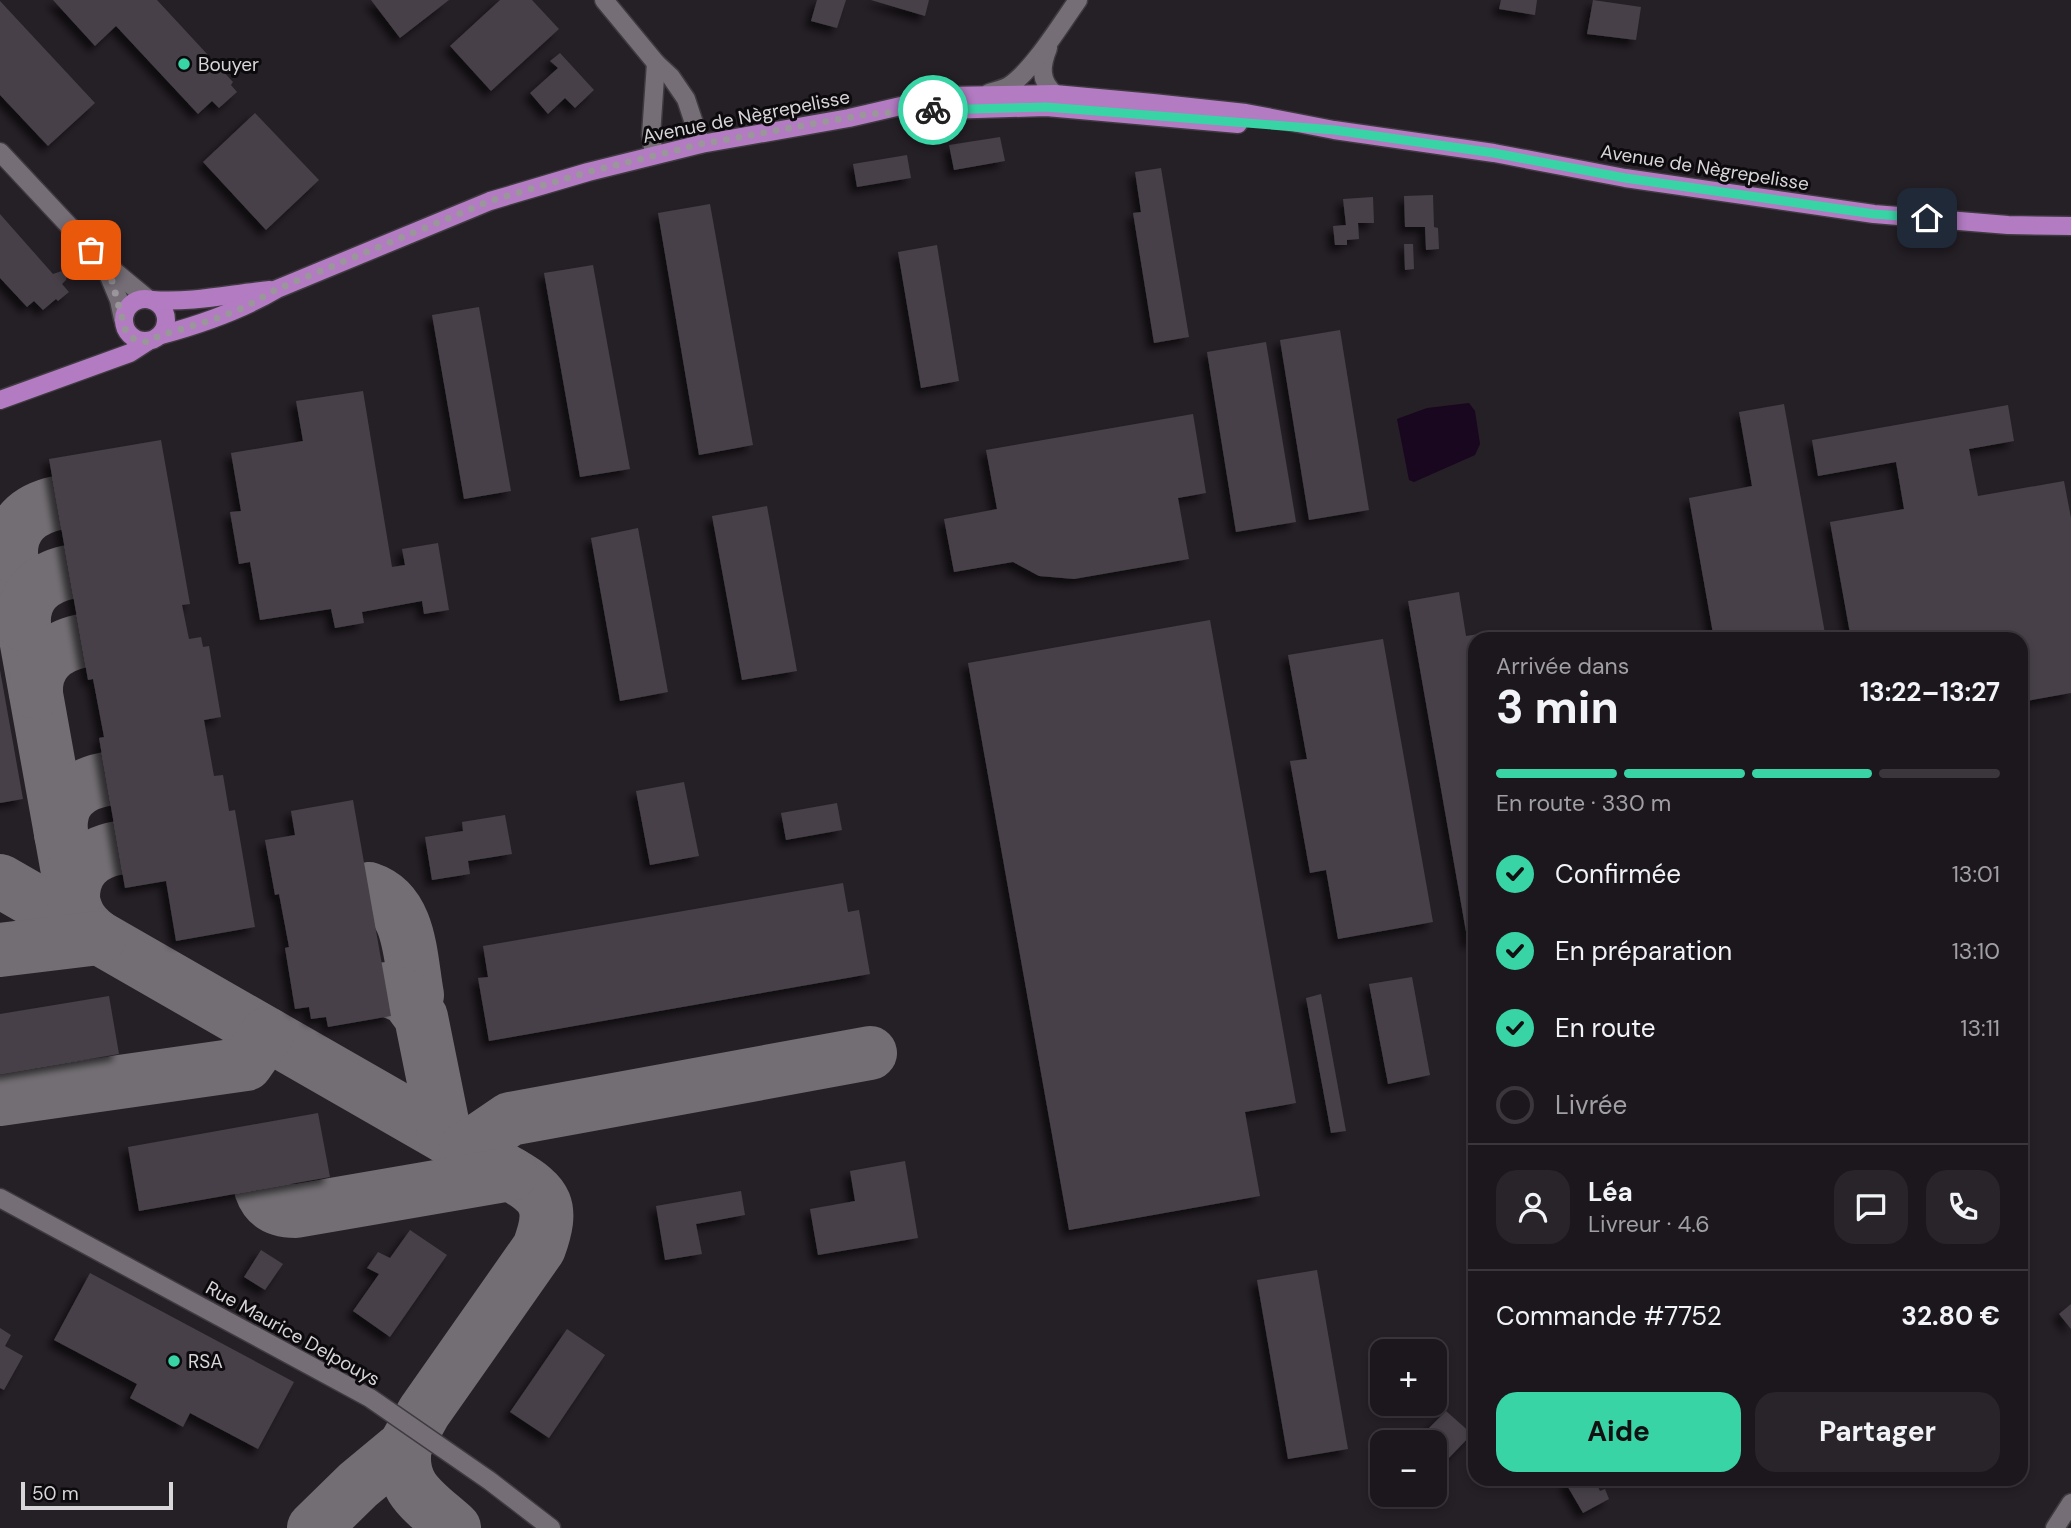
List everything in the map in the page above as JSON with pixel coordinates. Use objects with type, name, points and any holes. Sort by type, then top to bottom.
[{"type":"main road","name":"Avenue de Nègrepelisse","points":[[0,400],[130,352],[154,338],[245,307],[277,289],[490,201],[701,144],[868,114],[944,96],[1055,94],[1246,113],[1334,130],[1494,153],[1625,178],[1874,214],[2008,225],[2071,226]]},
{"type":"main road","name":"Avenue de Nègrepelisse","points":[[868,114],[987,107],[1046,107],[1334,130]]},
{"type":"main road","name":"Avenue de Nègrepelisse","points":[[150,300],[205,299],[277,289]]},
{"type":"main road","points":[[97,363],[112,347],[125,312],[134,302],[150,300],[163,308],[166,315],[166,322],[154,338],[132,338],[123,322]]},
{"type":"street","points":[[604,0],[686,99],[701,144]]},
{"type":"street","points":[[985,94],[1007,87],[1018,79],[1078,0]]},
{"type":"street","points":[[1052,37],[1043,61],[1042,74],[1047,88],[1055,94]]},
{"type":"street","points":[[654,155],[651,135],[656,63]]},
{"type":"street","points":[[0,152],[102,261],[150,300]]},
{"type":"street","points":[[102,261],[112,281],[123,322]]},
{"type":"street","name":"Rue Maurice Delpouys","points":[[0,1198],[370,1398],[490,1480],[551,1528]]},
{"type":"street","points":[[2055,1528],[2071,1503]]},
{"type":"shaded area","points":[[1469,403],[1475,411],[1480,444],[1475,455],[1414,482],[1409,480],[1397,419],[1427,408]]},
{"type":"building","name":"Bouyer","points":[[53,0],[157,0],[233,82],[231,85],[237,92],[219,108],[212,101],[198,114],[116,26],[95,46]]},
{"type":"building","points":[[371,0],[449,0],[400,38]]},
{"type":"building","points":[[500,0],[532,0],[559,29],[491,91],[450,46]]},
{"type":"building","points":[[817,0],[846,0],[837,28],[811,21]]},
{"type":"building","points":[[871,0],[929,0],[925,16]]},
{"type":"building","points":[[1501,0],[1537,0],[1535,15],[1499,9]]},
{"type":"building","points":[[1593,0],[1641,7],[1636,40],[1587,34]]},
{"type":"building","points":[[0,1],[95,103],[48,146],[0,95]]},
{"type":"building","points":[[560,53],[594,90],[575,108],[565,98],[548,114],[530,93],[558,68],[550,61]]},
{"type":"building","points":[[255,113],[319,180],[266,230],[203,162]]},
{"type":"building","points":[[1000,137],[1005,161],[954,170],[949,145]]},
{"type":"building","points":[[907,155],[911,178],[857,187],[853,164]]},
{"type":"building","points":[[1161,168],[1189,337],[1154,343],[1133,213],[1141,212],[1135,172]]},
{"type":"building","points":[[1433,195],[1434,227],[1438,228],[1439,249],[1426,250],[1425,227],[1405,227],[1404,196]]},
{"type":"building","points":[[1373,197],[1374,223],[1358,223],[1359,239],[1347,240],[1347,245],[1335,245],[1333,226],[1346,225],[1343,199]]},
{"type":"building","points":[[710,204],[753,445],[699,455],[658,213]]},
{"type":"building","points":[[0,214],[53,274],[62,271],[67,275],[62,284],[69,292],[43,310],[34,301],[27,307],[0,278]]},
{"type":"building","points":[[1404,244],[1413,244],[1414,269],[1405,270]]},
{"type":"building","points":[[937,245],[959,381],[921,388],[898,252]]},
{"type":"building","points":[[593,265],[630,469],[580,477],[544,273]]},
{"type":"building","points":[[479,307],[511,491],[464,499],[432,315]]},
{"type":"building","points":[[1340,330],[1369,510],[1309,520],[1280,340]]},
{"type":"building","points":[[1266,342],[1296,522],[1236,532],[1207,352]]},
{"type":"building","points":[[363,391],[392,567],[405,565],[402,549],[438,543],[449,610],[424,614],[422,601],[362,612],[364,623],[335,628],[331,609],[260,620],[250,562],[239,564],[230,512],[241,511],[231,453],[303,441],[296,401]]},
{"type":"building","points":[[1784,404],[1825,632],[1713,632],[1689,498],[1752,486],[1739,412]]},
{"type":"building","points":[[2008,405],[2014,441],[1969,449],[1978,496],[2064,481],[2071,518],[2071,693],[2028,701],[2028,632],[1850,632],[1830,522],[1904,509],[1896,462],[1818,476],[1812,440]]},
{"type":"building","points":[[1193,414],[1206,493],[1178,498],[1189,559],[1074,579],[1039,576],[1013,562],[954,572],[944,519],[997,509],[986,450]]},
{"type":"building","points":[[161,440],[190,604],[182,605],[189,639],[201,637],[203,647],[209,646],[221,717],[204,720],[214,776],[223,775],[229,811],[235,810],[255,927],[176,941],[166,881],[125,888],[99,738],[104,737],[93,679],[88,680],[49,459]]},
{"type":"building","points":[[767,506],[797,671],[742,680],[712,516]]},
{"type":"building","points":[[638,528],[668,692],[620,701],[591,538]]},
{"type":"building","points":[[1459,592],[1468,636],[1468,943],[1408,601]]},
{"type":"building","points":[[1210,620],[1296,1103],[1245,1112],[1260,1196],[1069,1230],[968,663]]},
{"type":"building","points":[[1383,639],[1433,922],[1338,939],[1326,870],[1310,873],[1290,761],[1307,759],[1288,655]]},
{"type":"building","points":[[0,670],[23,799],[0,803]]},
{"type":"building","points":[[684,782],[699,856],[650,865],[636,791]]},
{"type":"building","points":[[353,800],[391,1016],[328,1027],[326,1017],[311,1019],[309,1007],[295,1009],[285,948],[289,947],[279,894],[275,895],[265,840],[295,835],[291,811]]},
{"type":"building","points":[[837,803],[842,830],[786,840],[781,813]]},
{"type":"building","points":[[505,815],[512,854],[468,861],[470,874],[432,880],[425,837],[463,831],[462,822]]},
{"type":"building","points":[[843,883],[848,912],[859,910],[870,974],[489,1041],[478,978],[488,977],[483,946]]},
{"type":"building","points":[[1412,977],[1430,1075],[1388,1084],[1369,984]]},
{"type":"building","points":[[1321,994],[1346,1131],[1331,1133],[1306,998]]},
{"type":"building","points":[[109,996],[119,1054],[0,1074],[0,1014]]},
{"type":"building","points":[[318,1113],[330,1177],[139,1211],[128,1147]]},
{"type":"building","points":[[905,1161],[918,1238],[818,1255],[810,1209],[855,1201],[850,1171]]},
{"type":"building","points":[[741,1191],[745,1215],[696,1224],[702,1254],[665,1260],[656,1206]]},
{"type":"building","points":[[410,1230],[447,1255],[390,1337],[353,1311],[379,1274],[367,1268],[378,1252],[390,1258]]},
{"type":"building","points":[[261,1250],[283,1264],[265,1290],[244,1277]]},
{"type":"building","points":[[1317,1270],[1348,1449],[1288,1459],[1257,1280]]},
{"type":"building","name":"RSA","points":[[90,1273],[294,1382],[258,1449],[190,1413],[183,1427],[130,1398],[137,1384],[54,1340]]},
{"type":"building","points":[[2071,1304],[2071,1329],[2059,1314]]},
{"type":"building","points":[[0,1328],[11,1335],[5,1346],[23,1356],[4,1390],[0,1388]]},
{"type":"building","points":[[567,1329],[605,1355],[549,1438],[510,1412]]},
{"type":"building","points":[[1447,1412],[1468,1430],[1468,1438],[1448,1459],[1447,1430],[1427,1430],[1441,1416],[1447,1416]]},
{"type":"building","points":[[1567,1486],[1598,1486],[1600,1491],[1605,1489],[1609,1499],[1583,1513]]},
{"type":"taxiway","points":[[11,555],[14,535],[23,520],[38,509],[57,503]]},
{"type":"taxiway","points":[[0,532],[7,540],[11,555],[73,900],[82,922],[99,938]]},
{"type":"taxiway","points":[[24,625],[26,605],[35,590],[42,583],[69,572]]},
{"type":"taxiway","points":[[36,692],[39,673],[48,658],[62,647],[81,641]]},
{"type":"taxiway","points":[[61,834],[62,812],[71,796],[85,785],[106,779]]},
{"type":"taxiway","points":[[73,900],[76,880],[85,865],[99,854],[118,848]]},
{"type":"taxiway","points":[[0,881],[523,1181],[544,1203],[546,1222],[539,1248],[424,1412],[405,1446],[358,1485],[314,1528]]},
{"type":"taxiway","points":[[369,889],[383,896],[401,919],[410,948],[417,995]]},
{"type":"taxiway","points":[[0,950],[99,938]]},
{"type":"taxiway","points":[[386,989],[407,998],[421,1017],[445,1136]]},
{"type":"taxiway","points":[[0,1099],[246,1064],[267,1034]]},
{"type":"taxiway","points":[[466,1149],[510,1119],[870,1053]]},
{"type":"taxiway","points":[[261,1189],[274,1206],[296,1211],[511,1174]]},
{"type":"taxiway","points":[[405,1446],[404,1461],[410,1484],[424,1502],[454,1528]]},
{"type":"way so far","points":[[91,250],[102,261],[112,281],[126,332],[132,338],[147,342],[245,307],[277,289],[490,201],[610,166],[701,144],[868,114],[933,110]]},
{"type":"place","name":"Bouyer","points":[[184,64]]},
{"type":"place","name":"RSA","points":[[174,1361]]},
{"type":"route","points":[[933,110],[1046,107],[1206,122],[1334,130],[1494,153],[1625,178],[1874,214],[1927,218]]}]
